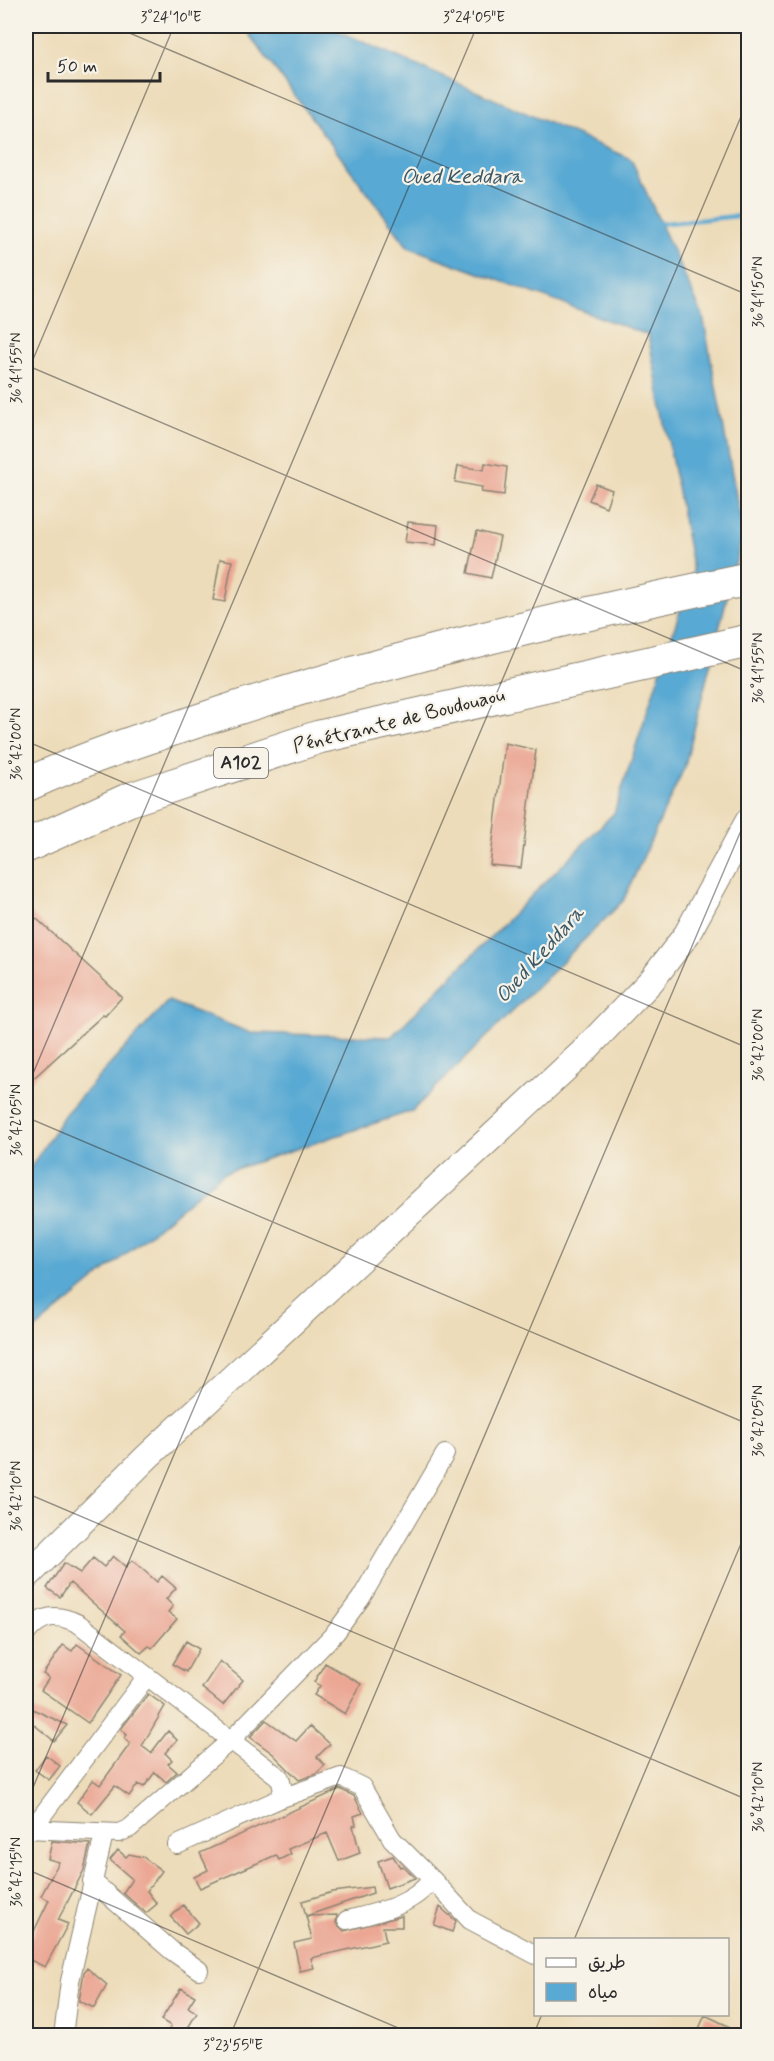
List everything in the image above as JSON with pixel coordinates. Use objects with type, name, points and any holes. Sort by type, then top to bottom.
[{"type":"highway","points":[[26,785],[150,736],[308,686],[539,624],[748,579]]},
{"type":"highway","name":"Pénétrante de Boudouaou","points":[[26,846],[128,800],[308,741],[748,641]]},
{"type":"main road","points":[[26,1577],[147,1457],[582,1053],[652,980],[687,934],[748,822]]},
{"type":"street","points":[[28,1829],[119,1833],[130,1828],[231,1740],[336,1632],[361,1598],[445,1454]]},
{"type":"street","points":[[26,1634],[33,1624],[47,1616],[66,1618],[79,1624],[280,1778],[283,1790],[279,1799]]},
{"type":"street","points":[[28,1829],[147,1676]]},
{"type":"street","points":[[177,1845],[279,1799],[341,1777],[351,1780],[362,1787],[393,1839],[470,1920],[534,1954]]},
{"type":"street","points":[[63,2036],[70,1981],[104,1834]]},
{"type":"street","points":[[347,1920],[387,1910],[420,1891],[432,1879]]},
{"type":"street","points":[[92,1881],[127,1909],[172,1952],[199,1970]]},
{"type":"water","name":"Oued Keddara","points":[[250,26],[336,26],[336,30],[631,159],[703,316],[743,533],[685,766],[623,901],[412,1111],[223,1173],[26,1337],[26,1175],[65,1114],[168,1001],[251,1033],[391,1037],[614,813],[693,571],[648,335],[408,247],[248,33]]},
{"type":"building","points":[[485,463],[507,467],[504,495],[481,492],[482,487],[455,482],[458,466],[484,470]]},
{"type":"building","points":[[596,484],[612,490],[606,507],[589,500]]},
{"type":"building","points":[[408,522],[438,525],[436,545],[405,542]]},
{"type":"building","points":[[477,531],[500,537],[491,578],[468,573]]},
{"type":"building","points":[[220,559],[232,561],[225,602],[213,600]]},
{"type":"building","points":[[505,743],[536,750],[521,868],[490,865]]},
{"type":"building","points":[[26,909],[122,997],[105,1016],[103,1015],[26,1085]]},
{"type":"building","points":[[113,1556],[126,1567],[132,1560],[157,1582],[162,1576],[176,1588],[166,1599],[173,1606],[168,1612],[177,1619],[152,1648],[149,1646],[141,1653],[121,1635],[125,1631],[70,1583],[60,1597],[47,1588],[64,1563],[80,1573],[93,1558],[104,1567]]},
{"type":"building","points":[[186,1641],[199,1649],[186,1672],[172,1664]]},
{"type":"building","points":[[77,1644],[121,1675],[88,1723],[41,1690],[49,1678],[43,1674],[63,1645],[72,1651]]},
{"type":"building","points":[[220,1661],[243,1680],[223,1705],[202,1688]]},
{"type":"building","points":[[325,1663],[361,1684],[345,1714],[314,1695],[320,1686],[314,1682]]},
{"type":"building","points":[[148,1694],[165,1706],[142,1746],[151,1753],[168,1731],[177,1740],[165,1753],[172,1760],[168,1764],[177,1772],[166,1782],[155,1772],[144,1787],[138,1784],[129,1796],[115,1786],[92,1814],[77,1802],[93,1780],[100,1785],[130,1744],[124,1738],[127,1735],[121,1729]]},
{"type":"building","points":[[26,1706],[67,1725],[54,1741],[26,1718]]},
{"type":"building","points":[[266,1720],[296,1741],[310,1726],[330,1744],[317,1757],[325,1765],[316,1774],[299,1780],[272,1753],[250,1737]]},
{"type":"building","points":[[46,1755],[60,1766],[49,1780],[35,1770]]},
{"type":"building","points":[[340,1789],[354,1796],[363,1813],[354,1816],[356,1825],[353,1826],[360,1853],[339,1861],[327,1833],[288,1849],[291,1854],[279,1860],[276,1855],[200,1888],[194,1877],[208,1870],[200,1853]]},
{"type":"building","points":[[52,1841],[90,1844],[84,1870],[58,1920],[68,1924],[45,1967],[26,1958],[26,1948],[49,1900],[41,1896],[59,1862],[48,1859]]},
{"type":"building","points":[[118,1850],[126,1857],[129,1854],[143,1857],[162,1871],[147,1891],[157,1904],[146,1913],[123,1893],[132,1879],[110,1860]]},
{"type":"building","points":[[393,1856],[400,1867],[403,1866],[415,1878],[387,1888],[378,1861]]},
{"type":"building","points":[[372,1887],[373,1893],[306,1916],[302,1901],[333,1892]]},
{"type":"building","points":[[183,1905],[199,1923],[186,1934],[171,1917]]},
{"type":"building","points":[[440,1907],[456,1921],[452,1932],[434,1925]]},
{"type":"building","points":[[337,1915],[336,1923],[344,1931],[402,1916],[402,1927],[383,1927],[386,1941],[311,1958],[314,1968],[300,1971],[294,1943],[312,1939],[306,1916]]},
{"type":"building","points":[[87,1968],[107,1985],[94,2008],[79,2001],[84,1972]]},
{"type":"building","points":[[181,1988],[195,1996],[188,2007],[197,2013],[183,2036],[166,2036],[171,2026],[161,2020]]},
{"type":"building","points":[[705,2016],[707,2016],[726,2025],[738,2036],[696,2036]]},
{"type":"waterway","points":[[656,224],[748,215]]}]
